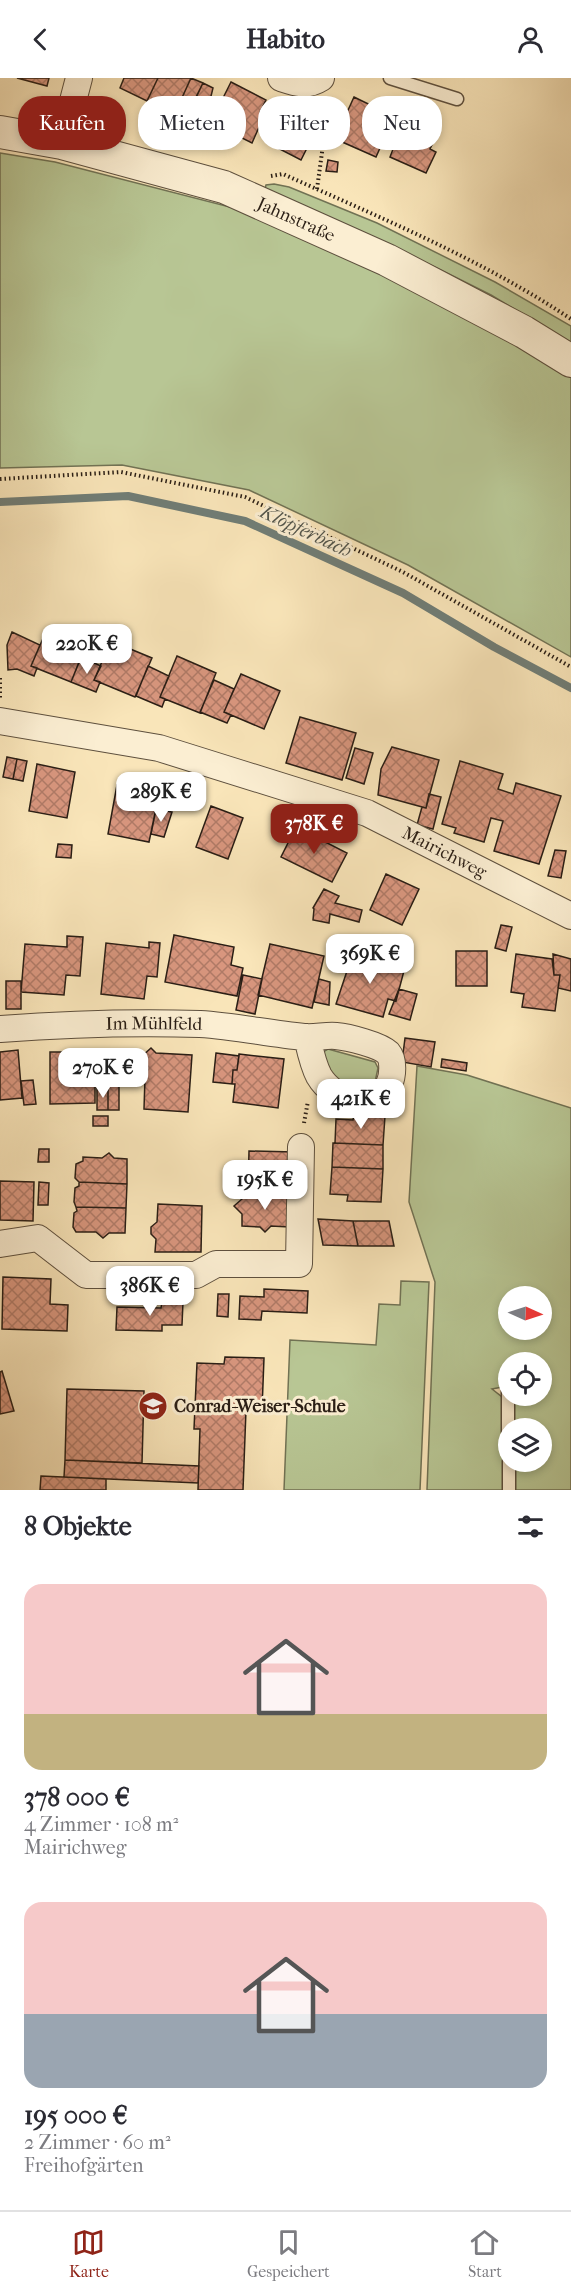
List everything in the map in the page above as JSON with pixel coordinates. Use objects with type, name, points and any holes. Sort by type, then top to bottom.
[{"type":"street","points":[[74,96],[79,78]]},
{"type":"street","points":[[281,78],[302,84],[314,82],[325,88]]},
{"type":"street","name":"Jahnstraße","points":[[0,132],[18,135]]},
{"type":"street","name":"Jahnstraße","points":[[88,150],[224,187],[387,260],[524,332],[571,361]]},
{"type":"street","name":"Mairichweg","points":[[0,721],[159,748],[367,813],[571,916]]},
{"type":"street","name":"Im Mühlfeld","points":[[0,1029],[71,1024],[203,1024],[307,1037],[337,1036],[377,1046],[389,1054],[392,1064],[389,1084],[380,1095],[370,1101],[358,1102],[335,1094],[319,1076]]},
{"type":"street","points":[[307,1037],[319,1076]]},
{"type":"street","points":[[0,1244],[38,1238],[86,1275],[196,1275],[216,1264],[300,1264],[302,1147]]},
{"type":"lane","points":[[390,78],[457,99]]},
{"type":"lane","points":[[509,1472],[509,1490]]},
{"type":"path","points":[[316,189],[325,88]]},
{"type":"path","points":[[0,479],[121,472],[245,497],[404,572],[571,667]]},
{"type":"path","points":[[302,1147],[306,1106],[319,1076]]},
{"type":"green space","points":[[0,153],[55,162],[269,217],[512,340],[571,377],[571,657],[408,565],[249,490],[122,465],[0,468]]},
{"type":"green space","points":[[266,185],[289,187],[377,223],[495,282],[571,326],[571,343],[491,295],[265,189]]},
{"type":"green space","points":[[328,1049],[375,1062],[378,1068],[375,1082],[364,1089],[336,1078],[324,1060],[323,1052]]},
{"type":"green space","points":[[417,1066],[467,1075],[571,1108],[571,1490],[513,1490],[513,1472],[552,1472],[552,1418],[512,1418],[512,1406],[552,1406],[552,1352],[498,1352],[498,1388],[492,1389],[498,1394],[498,1406],[503,1406],[505,1418],[498,1418],[498,1472],[506,1472],[506,1490],[427,1490],[435,1282],[409,1202]]},
{"type":"green space","points":[[401,1281],[429,1282],[420,1490],[284,1490],[290,1340],[376,1345],[379,1304],[400,1305]]},
{"type":"building","points":[[17,78],[49,78],[47,86]]},
{"type":"building","points":[[124,78],[158,78],[149,96],[138,97],[120,88]]},
{"type":"building","points":[[158,78],[191,78],[183,96],[149,96]]},
{"type":"building","points":[[191,78],[203,83],[197,96],[183,96]]},
{"type":"building","points":[[231,82],[258,96],[258,130],[252,143],[246,140],[246,96],[224,96]]},
{"type":"building","points":[[203,83],[213,88],[211,96],[196,96]]},
{"type":"building","points":[[354,97],[362,101],[362,150],[379,150],[376,157],[350,145],[350,106]]},
{"type":"building","points":[[282,150],[306,150],[301,160]]},
{"type":"building","points":[[393,150],[432,150],[436,152],[426,173],[390,157]]},
{"type":"building","points":[[328,160],[338,162],[337,172],[326,171]]},
{"type":"building","points":[[48,627],[87,643],[71,682],[31,666]]},
{"type":"building","points":[[12,632],[40,645],[31,666],[37,668],[34,676],[17,669],[8,670],[7,645]]},
{"type":"building","points":[[111,641],[152,658],[135,697],[94,680]]},
{"type":"building","points":[[177,656],[216,673],[200,713],[160,697]]},
{"type":"building","points":[[81,657],[101,666],[94,680],[100,682],[96,692],[71,682]]},
{"type":"building","points":[[148,666],[169,676],[160,697],[165,699],[162,707],[136,696]]},
{"type":"building","points":[[241,674],[280,691],[264,729],[224,712]]},
{"type":"building","points":[[214,680],[234,689],[224,712],[231,715],[227,723],[200,712]]},
{"type":"building","points":[[300,717],[356,733],[342,780],[286,763]]},
{"type":"building","points":[[392,747],[439,760],[426,808],[378,795],[381,769]]},
{"type":"building","points":[[355,748],[373,753],[364,784],[346,778]]},
{"type":"building","points":[[7,757],[17,759],[13,779],[3,777]]},
{"type":"building","points":[[17,759],[27,761],[23,781],[13,779]]},
{"type":"building","points":[[460,761],[503,774],[498,789],[513,794],[516,783],[561,796],[539,864],[494,851],[503,821],[491,818],[484,842],[454,833],[456,828],[442,824]]},
{"type":"building","points":[[37,764],[75,772],[67,818],[29,811]]},
{"type":"building","points":[[117,785],[159,794],[149,842],[108,834]]},
{"type":"building","points":[[429,794],[441,797],[433,829],[417,825],[422,807],[426,808]]},
{"type":"building","points":[[211,806],[243,818],[228,859],[196,847]]},
{"type":"building","points":[[156,809],[172,812],[164,837],[151,834]]},
{"type":"building","points":[[296,827],[347,853],[332,882],[281,857]]},
{"type":"building","points":[[58,844],[72,845],[71,858],[56,857]]},
{"type":"building","points":[[555,850],[566,851],[561,878],[548,876]]},
{"type":"building","points":[[386,874],[419,889],[402,925],[370,910]]},
{"type":"building","points":[[324,889],[339,896],[335,903],[362,910],[359,922],[330,914],[329,923],[313,920],[313,908]]},
{"type":"building","points":[[501,925],[512,927],[506,951],[495,948]]},
{"type":"building","points":[[174,935],[234,947],[231,965],[243,968],[237,996],[165,982]]},
{"type":"building","points":[[67,936],[83,937],[80,976],[66,975],[64,995],[21,992],[25,944],[67,947]]},
{"type":"building","points":[[149,942],[160,943],[157,977],[147,976],[144,999],[101,994],[106,943],[149,948]]},
{"type":"building","points":[[270,944],[324,956],[312,1008],[258,995]]},
{"type":"building","points":[[456,951],[487,951],[487,986],[456,986]]},
{"type":"building","points":[[353,953],[405,967],[396,1001],[388,999],[383,1017],[336,1004]]},
{"type":"building","points":[[516,954],[552,959],[554,975],[560,975],[555,1011],[522,1007],[524,994],[511,992]]},
{"type":"building","points":[[553,954],[571,959],[571,991],[558,988],[560,975],[554,975]]},
{"type":"building","points":[[243,975],[262,979],[255,1014],[236,1010]]},
{"type":"building","points":[[319,979],[330,982],[329,1005],[314,1002]]},
{"type":"building","points":[[6,981],[21,981],[21,1009],[6,1009]]},
{"type":"building","points":[[399,989],[417,994],[410,1020],[389,1014]]},
{"type":"building","points":[[405,1038],[435,1042],[431,1067],[402,1062]]},
{"type":"building","points":[[151,1048],[156,1053],[192,1055],[188,1112],[144,1109],[145,1077],[140,1077],[130,1067]]},
{"type":"building","points":[[18,1050],[22,1098],[0,1100],[0,1052]]},
{"type":"building","points":[[50,1052],[95,1052],[95,1103],[50,1104]]},
{"type":"building","points":[[216,1053],[239,1056],[237,1070],[233,1070],[232,1084],[213,1082]]},
{"type":"building","points":[[239,1054],[284,1059],[278,1108],[233,1102],[235,1084],[232,1084],[233,1070],[237,1070]]},
{"type":"building","points":[[442,1059],[467,1063],[466,1071],[441,1067]]},
{"type":"building","points":[[33,1080],[36,1104],[24,1105],[21,1081]]},
{"type":"building","points":[[108,1080],[119,1080],[119,1110],[108,1110]]},
{"type":"building","points":[[97,1088],[108,1088],[108,1110],[97,1110]]},
{"type":"building","points":[[354,1115],[385,1116],[383,1145],[335,1143],[336,1119],[353,1120]]},
{"type":"building","points":[[93,1116],[108,1116],[108,1126],[93,1126]]},
{"type":"building","points":[[333,1143],[383,1145],[383,1169],[332,1167]]},
{"type":"building","points":[[39,1149],[49,1149],[49,1162],[38,1162]]},
{"type":"building","points":[[249,1151],[294,1152],[293,1196],[248,1194]]},
{"type":"building","points":[[109,1153],[114,1158],[127,1159],[127,1184],[79,1182],[75,1178],[76,1164],[83,1161],[83,1157],[102,1158]]},
{"type":"building","points":[[332,1167],[383,1169],[381,1202],[347,1201],[348,1195],[330,1194]]},
{"type":"building","points":[[0,1181],[34,1182],[33,1221],[0,1220]]},
{"type":"building","points":[[39,1182],[49,1183],[48,1205],[38,1205]]},
{"type":"building","points":[[79,1182],[127,1184],[126,1208],[76,1207],[75,1188],[79,1186]]},
{"type":"building","points":[[242,1194],[291,1195],[289,1227],[271,1226],[265,1232],[260,1227],[242,1226],[242,1214],[234,1206],[242,1199]]},
{"type":"building","points":[[158,1204],[202,1206],[201,1252],[155,1252],[156,1239],[151,1234],[151,1227],[157,1222]]},
{"type":"building","points":[[76,1207],[126,1208],[125,1233],[109,1233],[103,1238],[96,1232],[76,1232],[73,1227]]},
{"type":"building","points":[[318,1219],[353,1221],[358,1246],[323,1245]]},
{"type":"building","points":[[353,1221],[389,1221],[394,1246],[358,1246]]},
{"type":"building","points":[[3,1277],[51,1279],[50,1304],[68,1305],[67,1331],[2,1329]]},
{"type":"building","points":[[264,1289],[308,1291],[307,1313],[262,1311],[261,1320],[239,1319],[240,1296],[264,1297]]},
{"type":"building","points":[[218,1294],[229,1294],[228,1317],[217,1316]]},
{"type":"building","points":[[162,1302],[183,1302],[182,1325],[162,1325],[162,1331],[116,1330],[117,1307],[161,1308]]},
{"type":"building","points":[[225,1357],[264,1358],[262,1410],[246,1410],[243,1490],[198,1490],[200,1429],[194,1429],[197,1363],[224,1364]]},
{"type":"building","points":[[2,1371],[14,1411],[0,1414],[0,1372]]},
{"type":"building","points":[[67,1389],[144,1391],[142,1463],[65,1460]]},
{"type":"building","points":[[65,1460],[199,1466],[198,1483],[64,1477]]},
{"type":"building","points":[[41,1476],[106,1479],[106,1490],[40,1490]]},
{"type":"waterway","name":"Klöpferbach","points":[[0,502],[128,496],[245,521],[403,593],[494,647],[571,688]]},
{"type":"place","name":"Conrad-Weiser-Schule","points":[[153,1406]]}]
